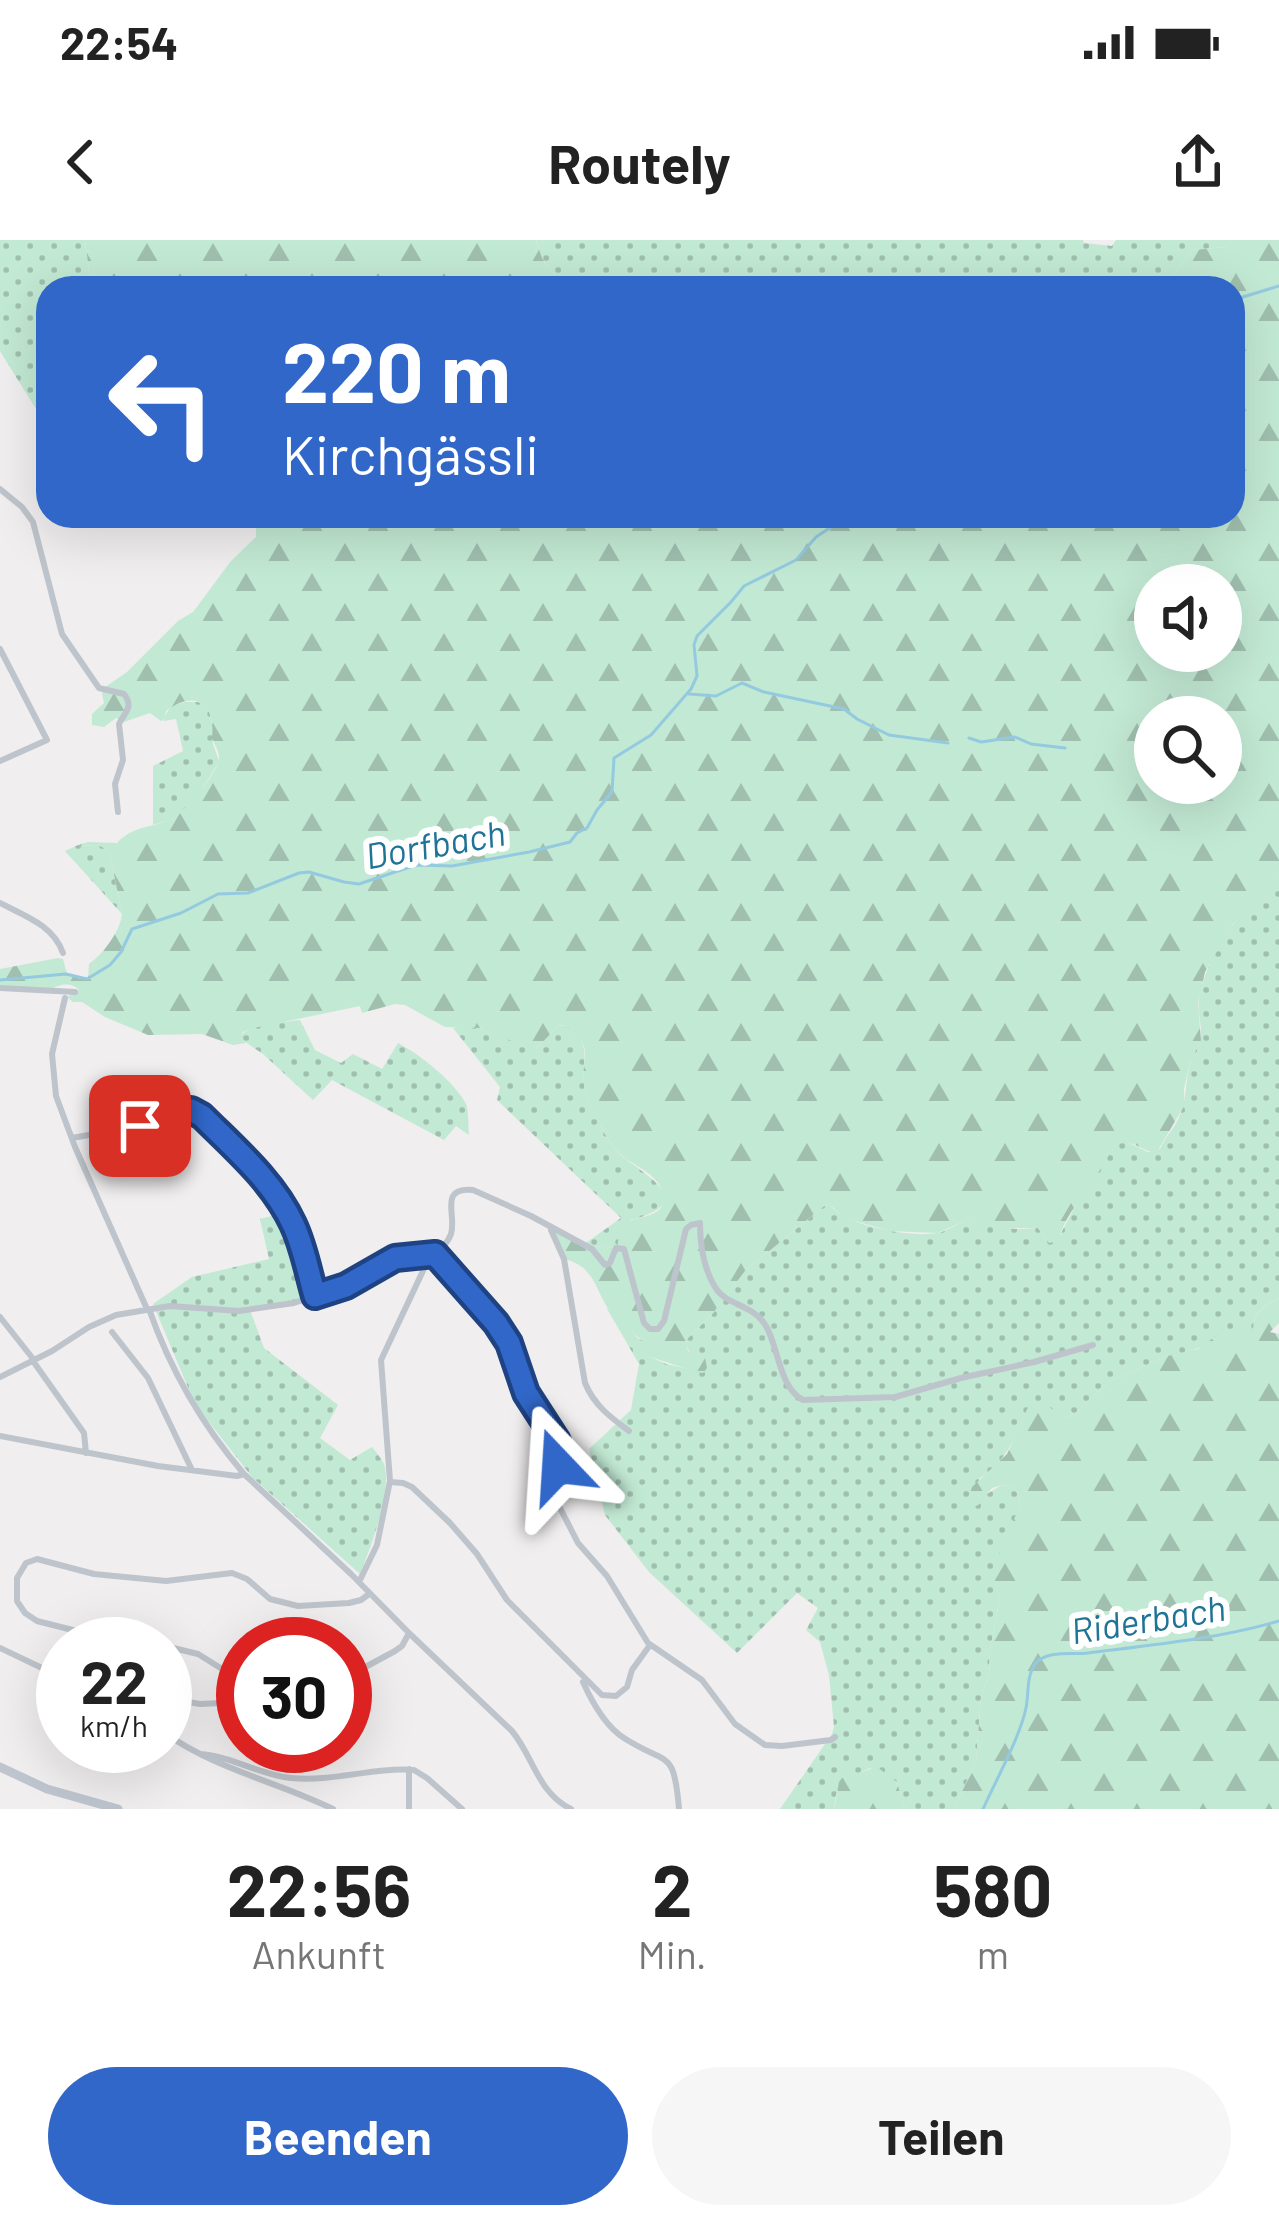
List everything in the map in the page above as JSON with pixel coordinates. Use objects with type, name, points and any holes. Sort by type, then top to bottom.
[{"type":"main road","points":[[0,1767],[46,1789],[118,1809]]},
{"type":"street","points":[[0,489],[33,522],[67,643],[99,688],[124,694],[129,702],[119,724],[123,760],[115,784],[118,812]]},
{"type":"street","points":[[0,649],[47,740],[0,761]]},
{"type":"street","points":[[0,903],[46,928],[63,953]]},
{"type":"street","points":[[0,988],[75,992]]},
{"type":"street","points":[[64,998],[51,1062],[56,1096],[186,1389],[244,1474],[517,1736],[545,1789],[571,1809]]},
{"type":"street","points":[[72,1138],[149,1124],[184,1110],[196,1112],[280,1199],[301,1243],[315,1296]]},
{"type":"street","points":[[359,1582],[377,1545],[390,1482],[381,1360],[433,1255],[452,1231],[451,1199],[464,1189],[550,1226],[595,1251],[605,1265],[616,1249],[624,1249],[648,1328],[658,1329],[667,1312],[686,1229],[700,1223],[701,1244],[716,1288],[758,1315],[790,1389],[802,1400],[895,1397],[1093,1345]]},
{"type":"street","points":[[550,1226],[566,1266],[585,1383],[603,1411],[629,1431]]},
{"type":"street","points":[[0,1377],[100,1321],[178,1306],[239,1311],[294,1303],[346,1286],[395,1258],[433,1255]]},
{"type":"street","points":[[433,1255],[509,1343],[526,1393],[557,1441],[559,1506],[578,1543],[608,1576],[650,1645],[702,1680],[742,1730],[768,1746],[835,1736]]},
{"type":"street","points":[[0,1318],[84,1433],[86,1453]]},
{"type":"street","points":[[112,1332],[148,1378],[192,1470]]},
{"type":"street","points":[[0,1436],[192,1470],[244,1474]]},
{"type":"street","points":[[390,1482],[412,1487],[450,1523],[509,1603],[602,1695],[616,1696],[627,1687],[632,1670],[650,1645]]},
{"type":"street","points":[[36,1619],[17,1601],[15,1585],[26,1564],[35,1560],[94,1574],[166,1581],[232,1573],[270,1599],[291,1606],[349,1603],[369,1594]]},
{"type":"street","points":[[372,1664],[395,1652],[409,1633]]},
{"type":"street","points":[[0,1648],[36,1665]]},
{"type":"street","points":[[583,1679],[612,1728],[671,1766],[680,1809]]},
{"type":"street","points":[[192,1749],[333,1809]]},
{"type":"street","points":[[200,1754],[298,1779],[409,1769],[428,1778],[462,1809]]},
{"type":"street","points":[[409,1769],[409,1809]]},
{"type":"green space","points":[[0,240],[85,240],[91,276],[36,276],[36,409],[0,351]]},
{"type":"green space","points":[[85,240],[536,240],[555,276],[91,276]]},
{"type":"green space","points":[[536,240],[1083,240],[1112,246],[1116,240],[1231,240],[1226,247],[1193,250],[1172,276],[555,276]]},
{"type":"green space","points":[[1231,240],[1279,240],[1279,876],[1233,924],[1205,972],[1198,1004],[1201,1040],[1190,1062],[1184,1106],[1157,1152],[1126,1142],[1115,1146],[1068,1217],[1059,1241],[1049,1243],[1038,1228],[1006,1228],[972,1220],[938,1233],[889,1231],[845,1218],[830,1205],[824,1206],[745,1271],[687,1339],[688,1351],[705,1358],[707,1368],[697,1372],[647,1356],[647,1343],[612,1314],[587,1272],[564,1259],[550,1226],[583,1245],[617,1248],[626,1224],[658,1211],[663,1198],[658,1183],[618,1152],[605,1134],[585,1090],[584,1046],[565,1025],[530,1049],[481,1028],[445,1027],[405,1005],[362,1013],[360,1006],[254,1028],[239,1037],[246,1043],[233,1045],[202,1034],[148,1035],[82,1002],[73,1002],[67,997],[79,990],[69,985],[50,991],[0,988],[0,969],[58,958],[63,959],[67,974],[88,978],[89,964],[110,942],[122,914],[109,850],[78,845],[117,843],[136,830],[171,819],[214,771],[219,756],[210,716],[201,703],[176,704],[161,721],[150,713],[124,722],[116,718],[104,727],[92,725],[92,714],[104,703],[104,688],[193,612],[231,561],[256,537],[256,528],[1245,528],[1245,276],[1172,276],[1193,250],[1226,247]]},
{"type":"green space","points":[[186,702],[208,707],[219,761],[187,807],[153,825],[153,766],[183,751],[176,719],[163,721],[171,707]]},
{"type":"green space","points":[[78,845],[109,850],[122,914],[65,851]]},
{"type":"green space","points":[[1279,876],[1279,1298],[1258,1313],[1254,1329],[1167,1356],[1108,1382],[1068,1417],[1023,1418],[1006,1452],[979,1479],[978,1505],[1002,1485],[1018,1494],[1020,1507],[993,1577],[1000,1597],[981,1698],[976,1761],[954,1809],[905,1809],[897,1782],[870,1768],[843,1781],[834,1809],[780,1809],[834,1727],[820,1642],[806,1630],[818,1608],[797,1593],[737,1653],[649,1572],[605,1515],[589,1449],[631,1410],[639,1364],[606,1307],[647,1342],[648,1356],[703,1372],[686,1346],[687,1339],[745,1271],[824,1206],[896,1232],[937,1233],[972,1220],[1012,1229],[1038,1228],[1046,1239],[1061,1235],[1116,1145],[1125,1141],[1148,1152],[1160,1149],[1175,1125],[1201,1037],[1199,1000],[1210,964],[1240,916]]},
{"type":"green space","points":[[300,1020],[315,1050],[341,1063],[353,1054],[382,1069],[398,1043],[416,1054],[461,1096],[467,1107],[469,1135],[456,1126],[444,1140],[332,1080],[313,1100],[238,1037],[259,1026]]},
{"type":"green space","points":[[565,1025],[583,1045],[586,1092],[605,1133],[665,1198],[651,1213],[631,1220],[618,1248],[583,1245],[621,1218],[497,1100],[500,1087],[453,1028],[483,1029],[536,1049],[558,1026]]},
{"type":"green space","points":[[287,1212],[315,1296],[250,1310],[264,1348],[338,1405],[320,1438],[350,1460],[372,1447],[384,1464],[383,1504],[360,1574],[252,1477],[195,1404],[153,1304],[192,1277],[269,1259],[260,1219]]},
{"type":"green space","points":[[1279,1298],[1279,1323],[1270,1332],[1279,1334],[1279,1809],[954,1809],[976,1761],[981,1698],[1000,1598],[993,1577],[1020,1507],[1018,1494],[1002,1485],[970,1509],[972,1487],[1007,1454],[1029,1405],[1045,1404],[1068,1417],[1108,1382],[1167,1356],[1198,1349],[1223,1331],[1253,1329],[1261,1310]]},
{"type":"green space","points":[[877,1767],[897,1782],[905,1809],[834,1809],[842,1778]]},
{"type":"waterway","points":[[1245,296],[1279,286]]},
{"type":"waterway","name":"Dorfbach","points":[[0,980],[66,974],[87,979],[110,965],[132,929],[181,913],[218,894],[248,893],[299,873],[359,884],[416,865],[452,866],[570,842],[587,828],[612,792],[614,758],[651,735],[691,689],[697,676],[697,636],[744,586],[796,560],[830,528]]},
{"type":"waterway","points":[[689,694],[716,696],[742,683],[844,709],[889,735],[948,743]]},
{"type":"waterway","points":[[969,738],[981,742],[1015,737],[1065,748]]},
{"type":"waterway","name":"Riderbach","points":[[983,1809],[1019,1732],[1031,1673],[1041,1659],[1184,1641],[1279,1621]]},
{"type":"route","points":[[140,1126],[184,1110],[202,1116],[261,1175],[285,1208],[301,1243],[315,1296],[346,1286],[395,1258],[435,1254],[509,1343],[526,1393],[557,1441],[558,1466]]}]
